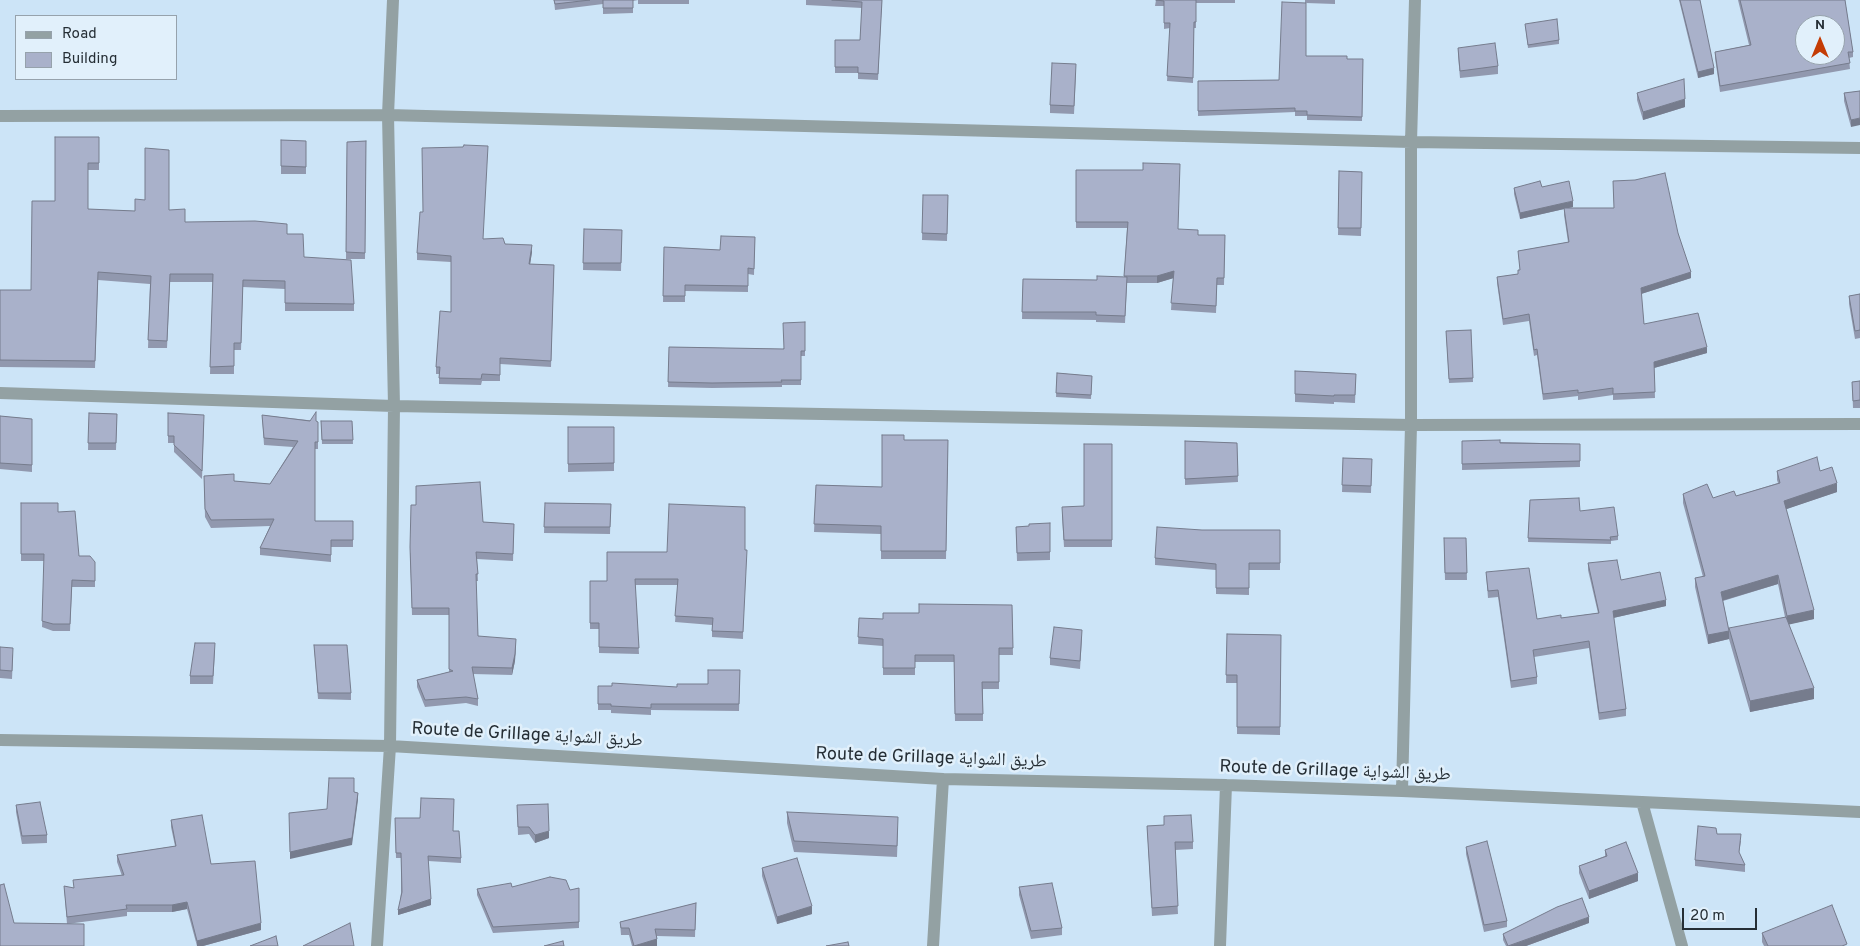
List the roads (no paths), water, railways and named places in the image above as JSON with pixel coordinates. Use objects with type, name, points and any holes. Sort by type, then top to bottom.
[{"type":"street","points":[[377,946],[390,746],[394,406],[388,115],[393,0]]},
{"type":"street","points":[[1402,792],[1411,425],[1411,142],[1415,0]]},
{"type":"street","points":[[0,116],[388,115],[1411,142],[1860,148]]},
{"type":"street","points":[[0,393],[394,406],[1411,425],[1860,424]]},
{"type":"street","name":"Route de Grillage طريق الشواية","points":[[0,740],[390,746],[942,779],[1226,785],[1860,812]]},
{"type":"street","points":[[934,946],[942,779]]},
{"type":"street","points":[[1220,946],[1226,785]]},
{"type":"street","points":[[1642,802],[1682,946]]}]
